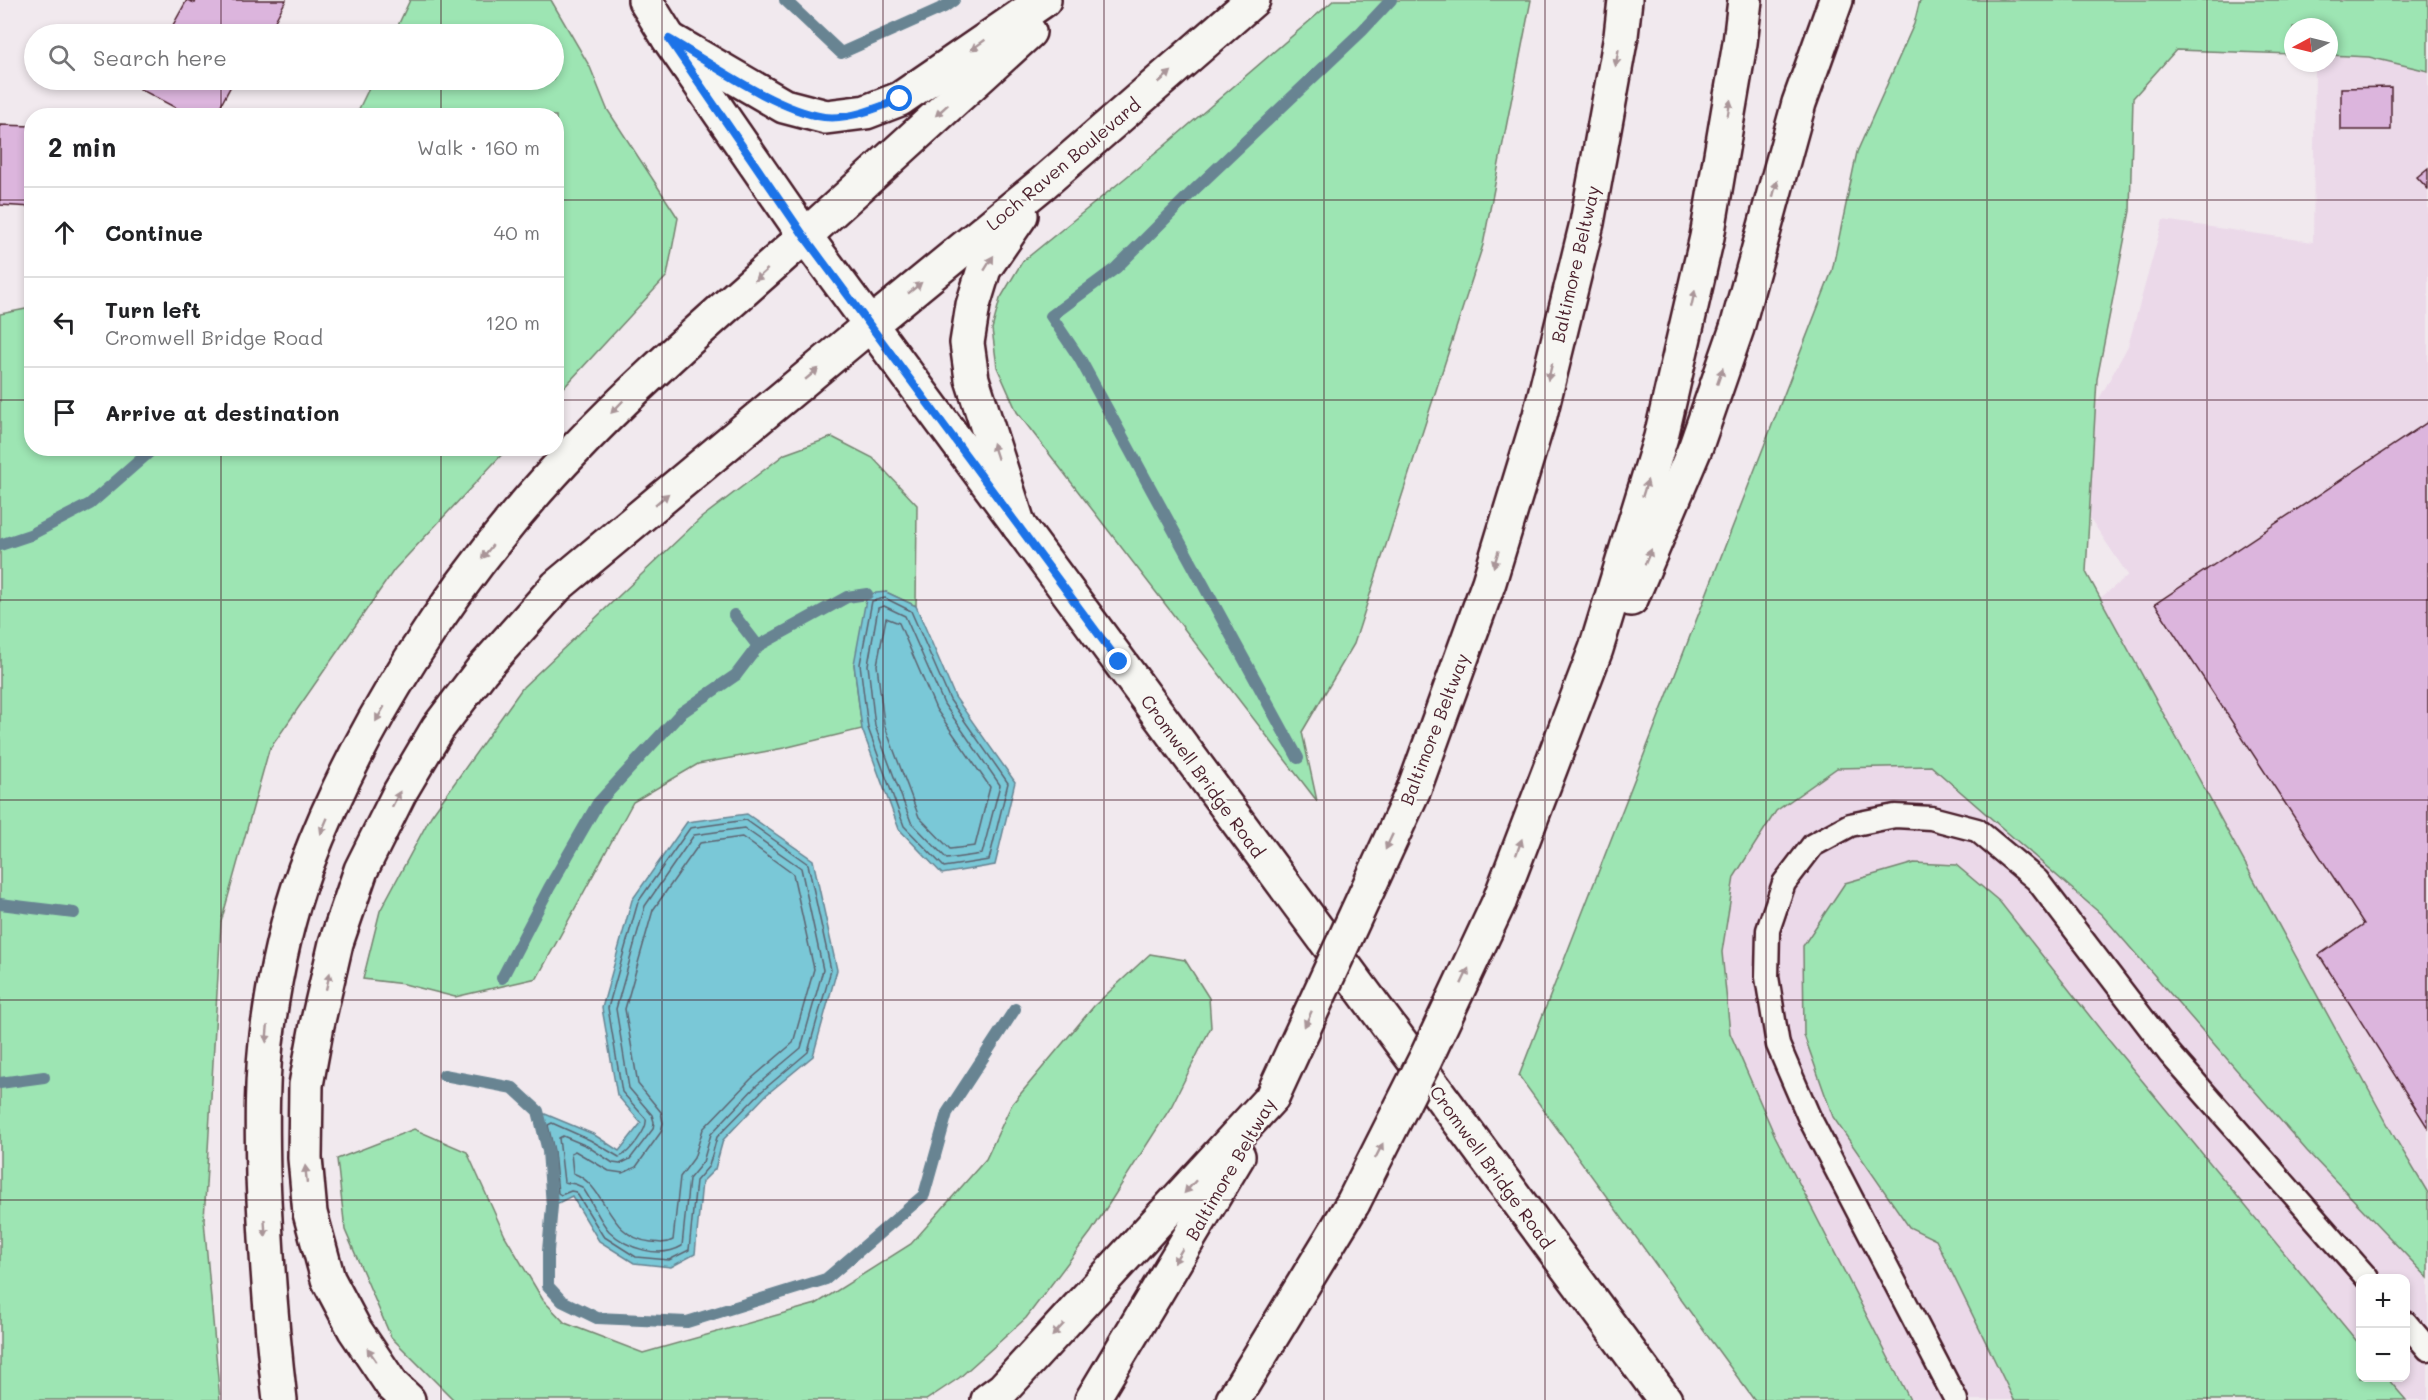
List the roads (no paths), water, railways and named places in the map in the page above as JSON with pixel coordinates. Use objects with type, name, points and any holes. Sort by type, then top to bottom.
[{"type":"main road","name":"Cromwell Bridge Road","points":[[645,0],[669,39],[804,236],[1665,1400]]},
{"type":"main road","points":[[669,39],[784,106],[826,117],[866,112],[900,99],[1044,0]]},
{"type":"main road","points":[[280,1400],[265,1223],[262,1123],[267,1030],[280,959],[305,870],[346,772],[422,640],[484,555],[552,475],[634,389],[1063,0]]},
{"type":"main road","name":"Loch Raven Boulevard","points":[[408,1400],[392,1385],[355,1330],[328,1279],[310,1213],[305,1158],[306,1085],[336,943],[361,870],[400,792],[438,728],[482,670],[557,586],[1042,184],[1253,0]]},
{"type":"main road","name":"Baltimore Beltway","points":[[1092,1400],[1272,1097],[1414,789],[1489,582],[1540,415],[1587,223],[1621,36],[1625,0]]},
{"type":"main road","points":[[1233,1400],[1353,1203],[1425,1060],[1499,902],[1596,648],[1661,437],[1707,237],[1740,43],[1745,0]]},
{"type":"main road","points":[[1544,782],[1607,654],[1696,446],[1737,328],[1799,103],[1836,0]]},
{"type":"main road","points":[[1019,526],[972,379],[968,343],[973,305],[984,269],[1042,184]]},
{"type":"main road","points":[[988,1400],[1003,1389],[1018,1373],[1272,1097]]},
{"type":"main road","points":[[1252,1400],[1328,1244]]},
{"type":"lane","points":[[1956,1400],[1809,1116],[1778,1045],[1767,977],[1768,930],[1784,883],[1813,844],[1850,825],[1895,816],[1931,819],[1977,830],[2037,880],[2170,1053],[2363,1274]]},
{"type":"lane","points":[[2410,1328],[2428,1349]]},
{"type":"water","points":[[886,592],[916,606],[955,697],[1015,782],[995,865],[942,874],[899,829],[862,729],[854,664],[867,594]]},
{"type":"water","points":[[747,814],[813,860],[837,970],[813,1056],[766,1095],[723,1140],[715,1169],[702,1182],[695,1254],[671,1267],[634,1263],[599,1241],[572,1196],[552,1206],[548,1151],[538,1111],[593,1134],[619,1151],[641,1123],[617,1095],[602,1008],[632,900],[687,822]]},
{"type":"waterway","points":[[785,0],[841,53],[944,7],[954,0]]},
{"type":"waterway","points":[[1298,758],[1080,359],[1051,316],[1116,268],[1193,191],[1362,31],[1391,0]]},
{"type":"waterway","points":[[0,545],[30,535],[90,504],[145,456]]},
{"type":"waterway","points":[[502,978],[549,888],[598,803],[681,713],[736,675],[758,646],[847,597],[867,594]]},
{"type":"waterway","points":[[734,615],[758,646]]},
{"type":"waterway","points":[[0,904],[74,913]]},
{"type":"waterway","points":[[444,1075],[513,1088],[538,1111],[548,1151],[552,1206],[548,1286],[562,1301],[597,1318],[687,1322],[826,1279],[924,1195],[947,1113],[1015,1009]]},
{"type":"waterway","points":[[0,1083],[44,1077]]}]
